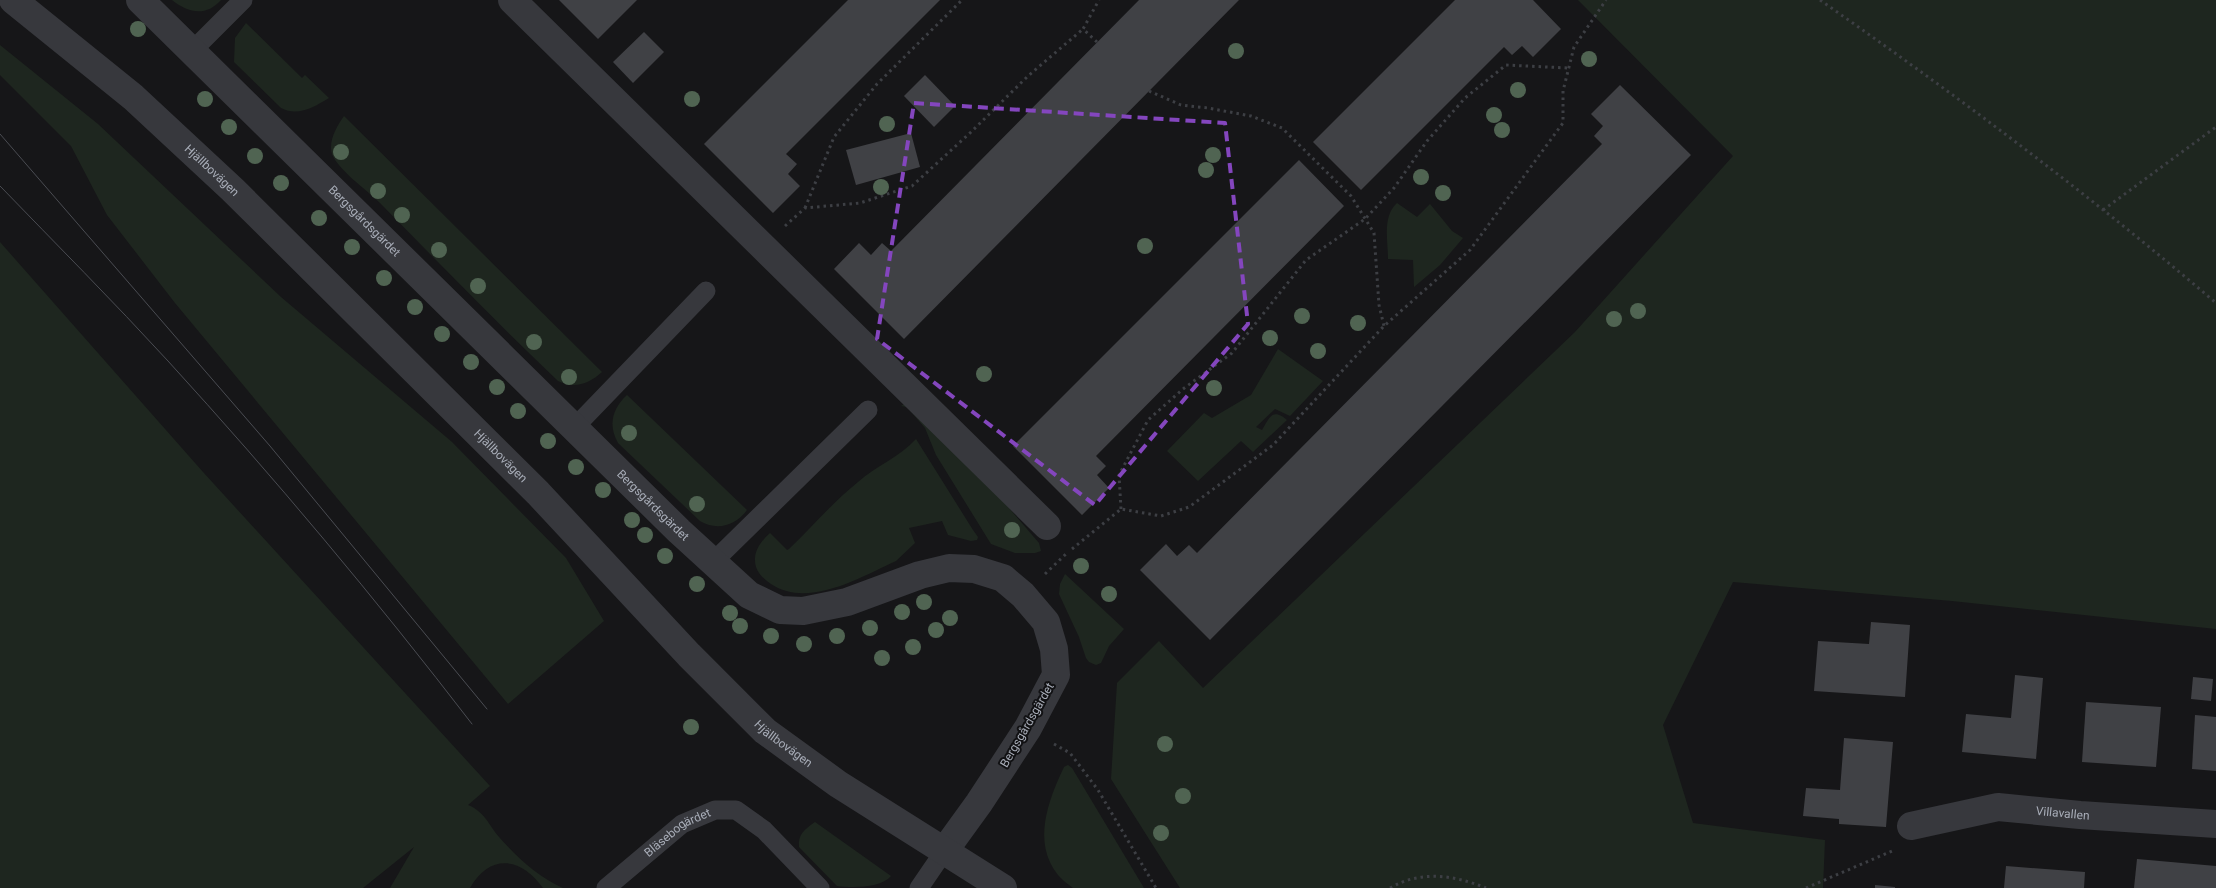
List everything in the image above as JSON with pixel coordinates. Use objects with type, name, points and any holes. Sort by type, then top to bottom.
[{"type":"street","name":"Hjällbovägen","points":[[13,0],[133,97],[234,190],[538,493],[689,655],[765,731],[838,784],[1004,888]]},
{"type":"street","name":"Bergsgårdsgärdet","points":[[140,0],[574,428],[713,562],[749,594],[780,610],[803,611],[847,602],[920,575],[949,568],[974,569],[1003,578],[1023,595],[1046,622],[1054,649],[1056,675],[1028,728],[979,804],[944,850]]},
{"type":"street","points":[[512,0],[1047,526]]},
{"type":"street","name":"Villavallen","points":[[1911,826],[1998,807],[2080,815],[2216,824]]},
{"type":"lane","points":[[192,51],[243,0]]},
{"type":"lane","points":[[574,428],[706,291]]},
{"type":"lane","points":[[713,562],[868,410]]},
{"type":"lane","name":"Bläsebogärdet","points":[[606,888],[682,824],[715,810],[736,810],[764,830],[820,888]]},
{"type":"lane","points":[[919,888],[944,850]]},
{"type":"path","points":[[762,246],[805,208],[834,137],[877,84],[962,0]]},
{"type":"path","points":[[805,208],[860,203],[912,186],[1028,76],[1083,29],[1099,0]]},
{"type":"path","points":[[1047,526],[1070,550],[1121,509],[1161,516],[1189,507],[1273,445],[1384,326],[1470,250],[1563,123],[1563,91],[1574,47],[1606,0]]},
{"type":"path","points":[[1820,0],[1891,50],[2103,210],[2151,247],[2216,304]]},
{"type":"path","points":[[1083,29],[1097,42]]},
{"type":"path","points":[[1121,509],[1119,475],[1148,420],[1183,389],[1232,353],[1306,260],[1365,219],[1394,188],[1427,141],[1465,98],[1506,65],[1568,68]]},
{"type":"path","points":[[1149,90],[1181,105],[1251,116],[1282,128],[1351,196],[1374,233],[1378,305],[1384,326]]},
{"type":"path","points":[[2103,210],[2216,127]]},
{"type":"path","points":[[1028,728],[1070,753],[1098,790],[1156,888]]},
{"type":"path","points":[[1806,888],[1900,848],[1911,826]]},
{"type":"path","points":[[1390,888],[1398,883],[1425,876],[1444,876],[1471,882],[1486,888]]},
{"type":"highlighted area","points":[[914,103],[1225,123],[1248,324],[1095,505],[877,339]]},
{"type":"shaded area","points":[[172,0],[221,0],[209,9],[197,11],[184,8]]},
{"type":"shaded area","points":[[1578,0],[2216,0],[2216,629],[1952,601],[1733,582],[1663,725],[1693,823],[1825,840],[1823,888],[1180,888],[1111,779],[1117,683],[1159,641],[1203,688],[1575,332],[1733,156]]},
{"type":"shaded area","points":[[246,23],[302,78],[305,75],[329,98],[306,110],[294,112],[281,108],[234,62],[235,38]]},
{"type":"shaded area","points":[[0,45],[98,124],[281,297],[452,442],[566,558],[604,621],[508,704],[175,303],[107,215],[71,146],[0,75]]},
{"type":"shaded area","points":[[344,116],[602,372],[592,380],[581,384],[570,385],[558,381],[380,203],[346,173],[335,160],[331,149],[334,134]]},
{"type":"shaded area","points":[[1397,203],[1417,217],[1430,204],[1452,231],[1463,238],[1440,265],[1414,287],[1413,260],[1388,259],[1389,215]]},
{"type":"shaded area","points":[[0,242],[203,472],[490,786],[468,805],[482,815],[499,837],[528,866],[563,888],[543,888],[525,870],[516,865],[506,863],[496,864],[487,869],[470,888],[390,888],[414,847],[363,888],[0,888]]},
{"type":"shaded area","points":[[1278,349],[1323,381],[1290,416],[1275,409],[1256,427],[1262,430],[1269,418],[1275,414],[1287,420],[1253,452],[1241,441],[1198,481],[1167,451],[1204,413],[1212,418],[1251,395]]},
{"type":"shaded area","points":[[627,395],[747,510],[737,520],[719,526],[713,526],[700,521],[618,443],[613,430],[613,418],[618,406]]},
{"type":"shaded area","points":[[909,401],[924,409],[1039,543],[1041,551],[1035,553],[1015,553],[991,544],[936,455],[925,428],[907,407],[901,406]]},
{"type":"shaded area","points":[[916,439],[978,537],[977,540],[971,541],[948,535],[942,521],[909,528],[915,543],[896,561],[834,588],[818,592],[801,593],[786,591],[771,584],[762,577],[756,567],[755,557],[760,544],[770,533],[787,550],[789,549],[831,506],[865,476],[903,451]]},
{"type":"shaded area","points":[[1065,574],[1124,629],[1109,646],[1101,663],[1096,665],[1089,662],[1086,658],[1079,637],[1059,594],[1060,584]]},
{"type":"shaded area","points":[[1068,765],[1072,768],[1144,888],[1073,888],[1060,877],[1050,862],[1044,835],[1045,821],[1058,780],[1064,767]]},
{"type":"shaded area","points":[[815,822],[891,876],[881,883],[874,885],[858,887],[837,886],[799,847],[802,833]]},
{"type":"building","points":[[559,0],[637,0],[598,39]]},
{"type":"building","points":[[848,0],[940,0],[786,154],[797,164],[788,174],[800,186],[773,213],[704,144]]},
{"type":"building","points":[[1139,0],[1239,0],[904,339],[834,269],[859,243],[871,255],[882,243],[891,251]]},
{"type":"building","points":[[1455,0],[1533,0],[1561,29],[1533,57],[1522,46],[1512,55],[1504,47],[1361,190],[1313,142]]},
{"type":"building","points":[[644,32],[664,52],[633,83],[613,62]]},
{"type":"building","points":[[925,75],[955,106],[934,127],[904,96]]},
{"type":"building","points":[[1620,85],[1691,155],[1210,640],[1140,570],[1166,544],[1177,556],[1189,545],[1197,553],[1602,144],[1594,136],[1603,126],[1591,114]]},
{"type":"building","points":[[911,133],[920,167],[856,185],[846,150]]},
{"type":"building","points":[[1299,160],[1344,206],[1096,456],[1106,466],[1097,475],[1109,488],[1082,515],[1013,446]]},
{"type":"building","points":[[1871,622],[1910,625],[1905,697],[1814,691],[1818,641],[1869,644]]},
{"type":"building","points":[[2015,675],[2043,678],[2036,759],[1962,752],[1966,714],[2011,718]]},
{"type":"building","points":[[2193,677],[2213,679],[2211,701],[2191,699]]},
{"type":"building","points":[[2086,702],[2161,707],[2156,767],[2082,762]]},
{"type":"building","points":[[2195,715],[2216,717],[2216,771],[2192,769]]},
{"type":"building","points":[[1844,738],[1893,742],[1886,827],[1839,824],[1839,819],[1803,816],[1806,788],[1840,790]]},
{"type":"building","points":[[2137,859],[2216,866],[2216,888],[2134,888]]},
{"type":"building","points":[[2006,866],[2085,872],[2084,888],[2004,888]]},
{"type":"building","points":[[1875,885],[1895,887],[1895,888],[1875,888]]},
{"type":"tram line","points":[[0,134],[270,446],[487,709]]},
{"type":"tram line","points":[[0,186],[147,339],[247,449],[362,585],[472,724]]}]
